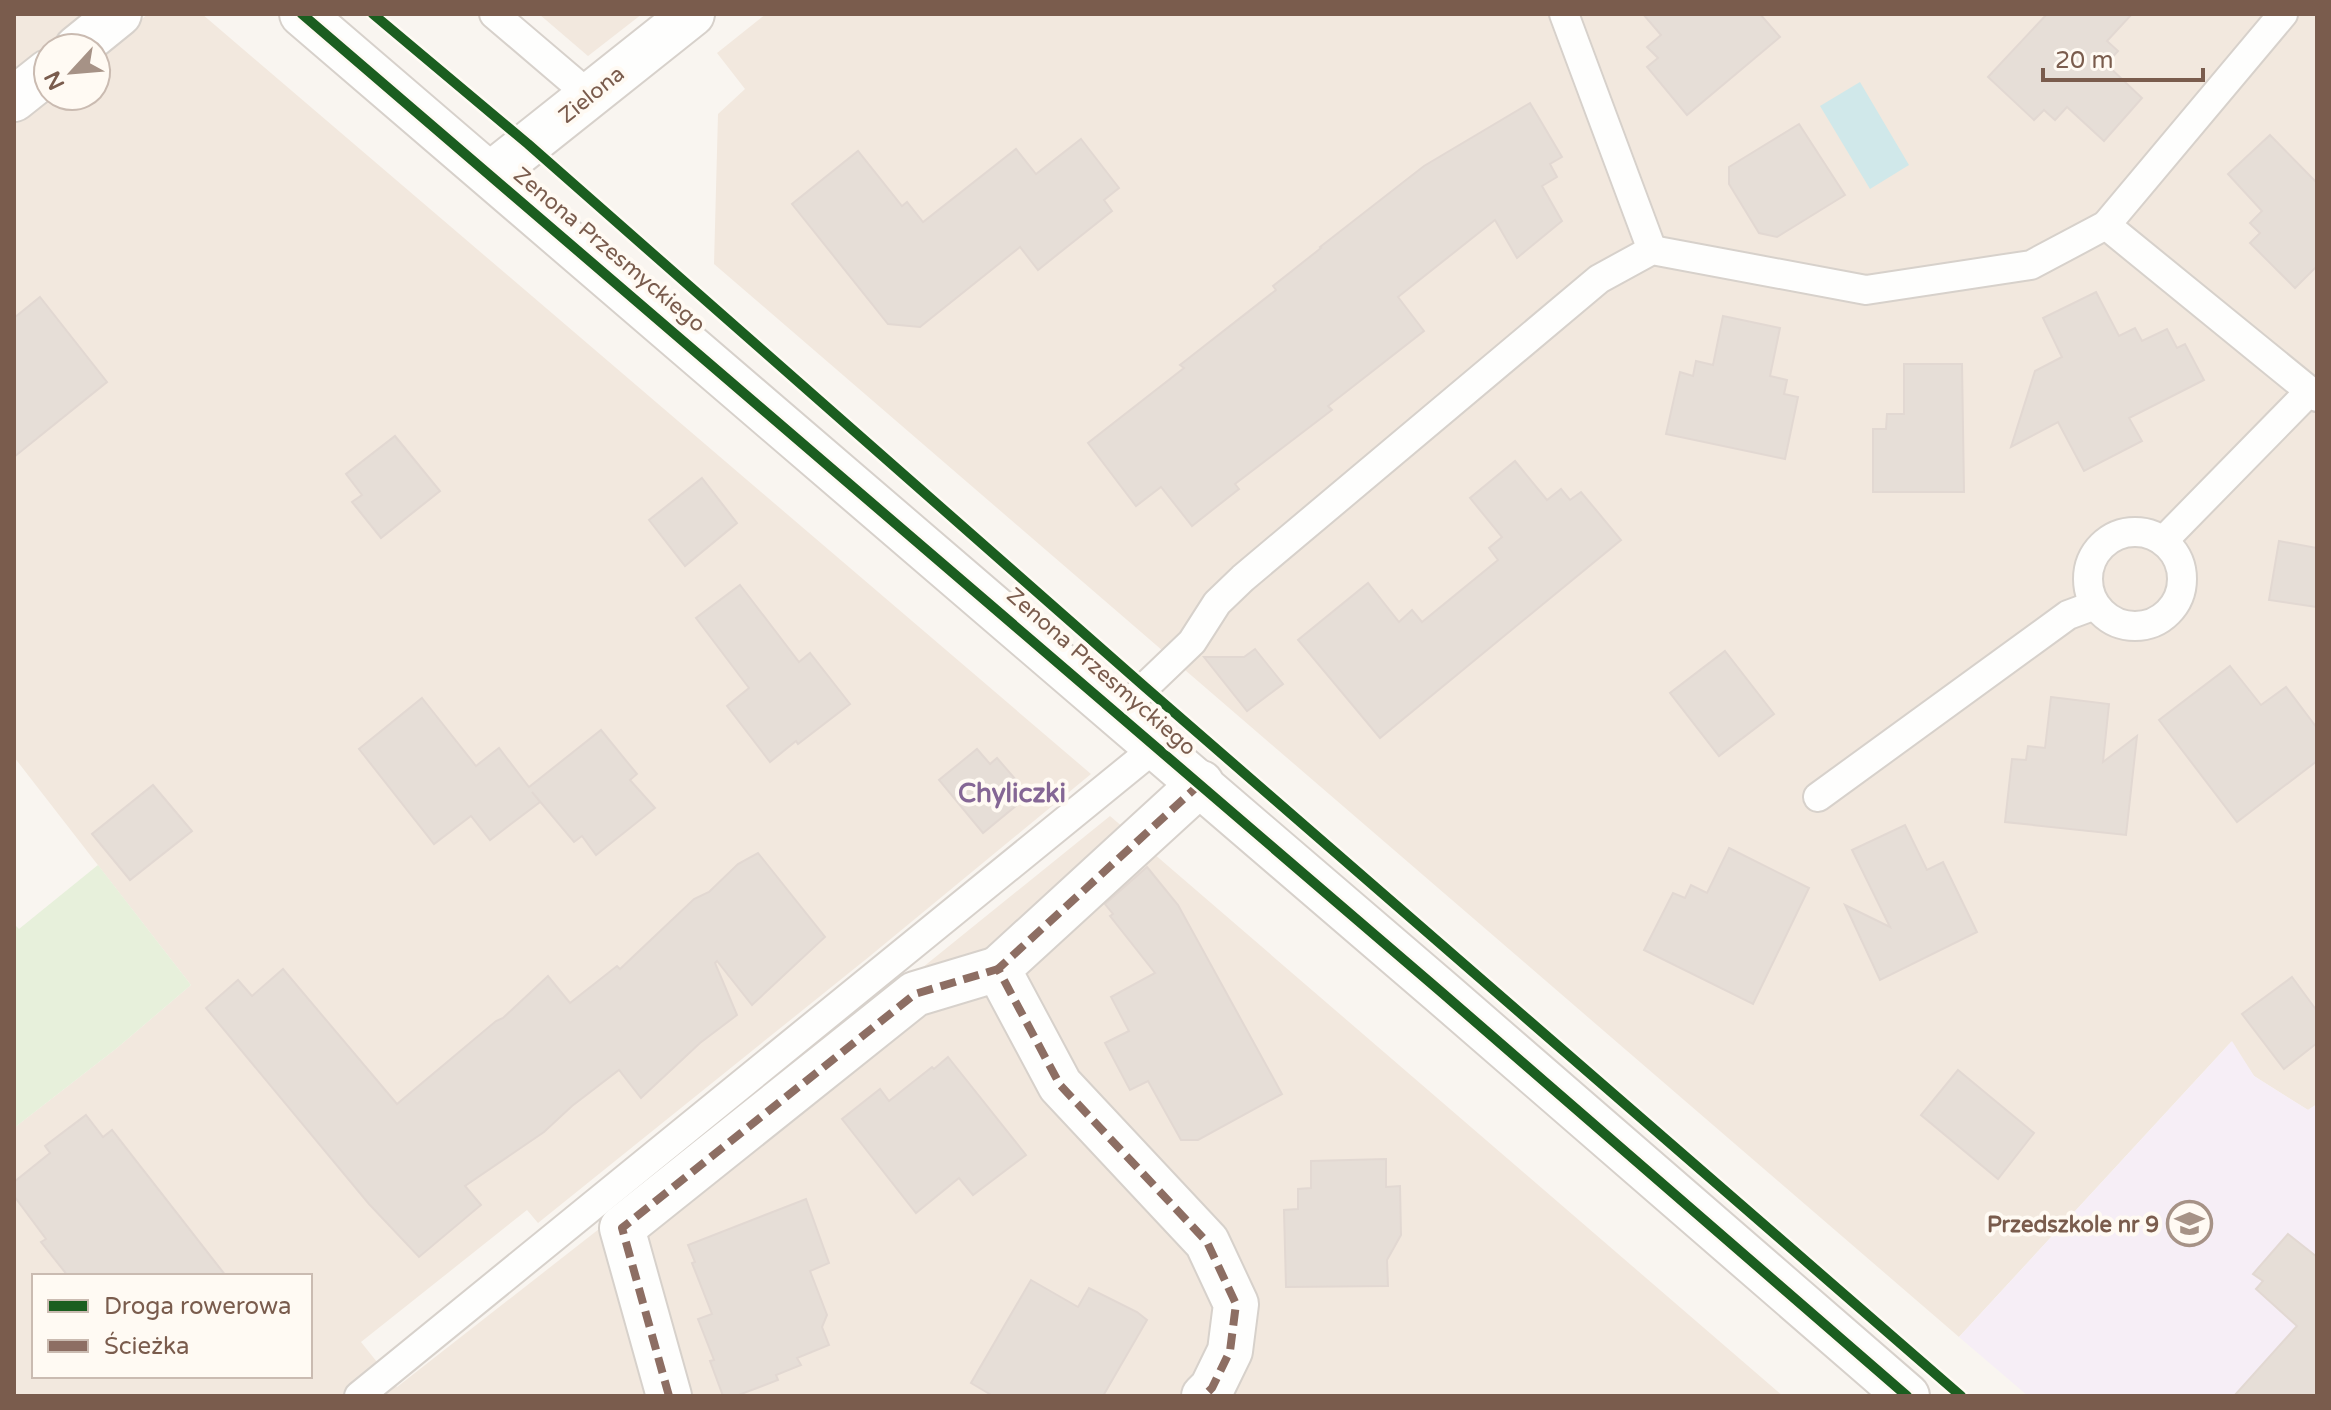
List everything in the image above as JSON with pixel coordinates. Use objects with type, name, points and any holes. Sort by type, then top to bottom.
[{"type":"street","points":[[97,32],[119,14]]},
{"type":"street","name":"Zenona Przesmyckiego","points":[[302,14],[1121,713],[1907,1396]]},
{"type":"street","name":"Zielona","points":[[491,174],[692,14]]},
{"type":"street","points":[[14,99],[32,85]]},
{"type":"street","points":[[669,1396],[622,1228],[915,994],[998,969],[1201,783]]},
{"type":"street","points":[[998,969],[1060,1085],[1207,1242],[1236,1304],[1230,1351],[1212,1388],[1204,1396]]},
{"type":"lane","points":[[494,14],[589,95]]},
{"type":"lane","points":[[1564,14],[1652,250]]},
{"type":"lane","points":[[1121,713],[1192,642],[1217,603],[1243,578],[1599,279],[1652,250],[1866,290],[2031,265],[2106,225],[2283,14]]},
{"type":"lane","points":[[2106,225],[2313,394],[2163,541]]},
{"type":"lane","points":[[2145,533],[2163,541],[2178,558],[2183,574],[2182,590],[2175,605],[2164,617],[2150,625],[2134,627],[2118,624],[2104,616],[2095,605],[2089,593],[2089,564],[2095,552],[2116,535],[2145,533]]},
{"type":"lane","points":[[1818,797],[2068,615],[2095,605]]},
{"type":"lane","points":[[359,1396],[1157,746]]},
{"type":"shaded area","points":[[14,14],[97,14],[75,32],[32,32],[32,67],[14,81]]},
{"type":"shaded area","points":[[148,14],[202,14],[1091,774],[538,1223],[527,1210],[361,1342],[397,1387],[599,1229],[1110,816],[1783,1396],[14,1396],[14,1128],[117,1048],[191,985],[14,757],[14,122],[32,107],[32,112],[112,112],[112,43]]},
{"type":"shaded area","points":[[539,14],[642,14],[588,56]]},
{"type":"shaded area","points":[[766,14],[2317,14],[2317,1104],[2308,1110],[2254,1076],[2231,1042],[1959,1337],[714,264],[718,114],[745,89],[717,53]]},
{"type":"shaded area","name":"Przedszkole nr 9","points":[[2232,1041],[2254,1076],[2308,1110],[2317,1104],[2317,1396],[2028,1396],[1959,1337]]},
{"type":"green space","points":[[98,865],[191,985],[117,1048],[14,1128],[14,924],[19,929]]},
{"type":"water","points":[[1860,82],[1909,165],[1870,189],[1820,106]]},
{"type":"building","points":[[1643,14],[1760,14],[1780,37],[1687,115],[1647,67],[1658,58],[1647,47],[1661,35]]},
{"type":"building","points":[[2047,14],[2132,14],[2107,41],[2118,51],[2106,64],[2142,98],[2104,141],[2067,107],[2055,120],[2044,110],[2034,120],[1988,77]]},
{"type":"building","points":[[1530,103],[1562,157],[1550,164],[1557,177],[1542,186],[1562,221],[1517,258],[1495,220],[1398,297],[1424,331],[1328,406],[1332,410],[1235,484],[1239,489],[1192,526],[1161,487],[1136,506],[1088,443],[1184,368],[1180,365],[1276,290],[1273,286],[1320,247],[1424,166]]},
{"type":"building","points":[[1799,124],[1845,195],[1777,237],[1759,233],[1729,184],[1729,167]]},
{"type":"building","points":[[2270,135],[2317,183],[2317,266],[2295,288],[2250,243],[2260,233],[2250,223],[2262,211],[2228,174]]},
{"type":"building","points":[[1081,139],[1119,188],[1104,200],[1112,211],[1038,270],[1020,247],[920,327],[888,324],[792,204],[858,151],[902,206],[907,202],[923,222],[1016,149],[1036,174]]},
{"type":"building","points":[[2096,292],[2119,336],[2135,328],[2142,341],[2167,329],[2177,348],[2185,344],[2204,380],[2129,418],[2142,441],[2084,471],[2058,422],[2011,447],[2035,371],[2062,357],[2043,318]]},
{"type":"building","points":[[40,297],[107,382],[14,457],[14,318]]},
{"type":"building","points":[[1723,316],[1780,328],[1770,376],[1787,380],[1784,394],[1798,397],[1785,459],[1666,434],[1680,372],[1693,376],[1696,361],[1713,365]]},
{"type":"building","points":[[1904,364],[1962,364],[1964,492],[1873,492],[1873,429],[1886,429],[1887,414],[1904,414]]},
{"type":"building","points":[[395,436],[440,491],[381,538],[352,502],[362,495],[346,474]]},
{"type":"building","points":[[1515,461],[1547,500],[1561,489],[1570,500],[1581,492],[1621,540],[1380,738],[1298,640],[1368,583],[1399,622],[1412,610],[1422,622],[1498,560],[1489,548],[1502,537],[1470,498]]},
{"type":"building","points":[[702,478],[737,523],[685,566],[649,520]]},
{"type":"building","points":[[2279,541],[2317,548],[2317,607],[2269,600]]},
{"type":"building","points":[[740,585],[799,662],[810,653],[850,704],[770,762],[727,706],[749,688],[696,618]]},
{"type":"building","points":[[1255,649],[1283,684],[1247,711],[1204,657],[1244,657]]},
{"type":"building","points":[[1725,651],[1774,714],[1719,756],[1670,693]]},
{"type":"building","points":[[2230,666],[2261,705],[2286,687],[2317,728],[2317,761],[2237,822],[2159,720]]},
{"type":"building","points":[[2051,697],[2109,704],[2103,762],[2137,736],[2126,835],[2005,822],[2012,759],[2026,760],[2028,746],[2045,748]]},
{"type":"building","points":[[422,698],[476,766],[499,748],[529,787],[601,730],[637,774],[630,780],[655,808],[596,855],[582,836],[574,842],[532,792],[540,802],[490,840],[471,816],[434,844],[359,749]]},
{"type":"building","points":[[977,749],[990,764],[997,758],[1029,795],[983,833],[939,780]]},
{"type":"building","points":[[153,785],[192,831],[130,880],[92,834]]},
{"type":"building","points":[[1905,825],[1927,870],[1943,862],[1977,932],[1880,980],[1845,905],[1890,927],[1852,850]]},
{"type":"building","points":[[1729,848],[1809,888],[1753,1004],[1644,950],[1673,893],[1685,898],[1691,885],[1707,893]]},
{"type":"building","points":[[758,853],[825,937],[752,1005],[717,961],[715,963],[737,1015],[700,1043],[641,1098],[619,1070],[544,1132],[465,1186],[481,1205],[419,1257],[369,1204],[206,1008],[238,980],[252,996],[283,969],[397,1104],[503,1018],[548,976],[570,1003],[617,966],[620,969],[694,899],[709,892],[738,864]]},
{"type":"building","points":[[1147,867],[1178,905],[1282,1094],[1198,1140],[1181,1140],[1148,1081],[1130,1090],[1105,1043],[1129,1031],[1111,997],[1155,973],[1110,916],[1113,914],[1105,904]]},
{"type":"building","points":[[2292,977],[2317,1011],[2317,1043],[2284,1069],[2242,1014]]},
{"type":"building","points":[[948,1057],[1026,1155],[973,1195],[959,1178],[916,1213],[842,1119],[880,1089],[889,1101]]},
{"type":"building","points":[[1958,1070],[2034,1133],[1998,1179],[1921,1115]]},
{"type":"building","points":[[86,1115],[103,1137],[112,1130],[224,1274],[66,1274],[41,1242],[46,1239],[14,1196],[14,1182],[50,1153],[45,1146]]},
{"type":"building","points":[[1386,1159],[1386,1187],[1400,1186],[1401,1235],[1387,1260],[1388,1286],[1286,1287],[1284,1210],[1298,1209],[1298,1189],[1311,1188],[1311,1161]]},
{"type":"building","points":[[806,1199],[829,1263],[810,1271],[827,1315],[822,1327],[829,1345],[797,1358],[801,1365],[776,1375],[778,1380],[736,1396],[723,1396],[710,1361],[714,1360],[698,1319],[712,1314],[688,1245]]},
{"type":"building","points":[[2288,1234],[2317,1257],[2317,1396],[2234,1396],[2297,1326],[2256,1289],[2263,1281],[2253,1274]]},
{"type":"building","points":[[1031,1280],[1078,1307],[1089,1288],[1147,1320],[1103,1396],[993,1396],[971,1383]]},
{"type":"marked path","points":[[1201,783],[998,969],[1060,1085],[1207,1242],[1236,1304],[1230,1351],[1212,1388],[1204,1396]]},
{"type":"marked path","points":[[669,1396],[622,1228],[915,994],[998,969]]},
{"type":"cycle path","points":[[302,14],[1106,703],[1907,1396]]},
{"type":"cycle path","points":[[373,14],[528,144],[1145,687],[1961,1396]]},
{"type":"place","name":"Przedszkole nr 9","points":[[2190,1224]]},
{"type":"district","name":"Chyliczki","points":[[1012,793]]}]
